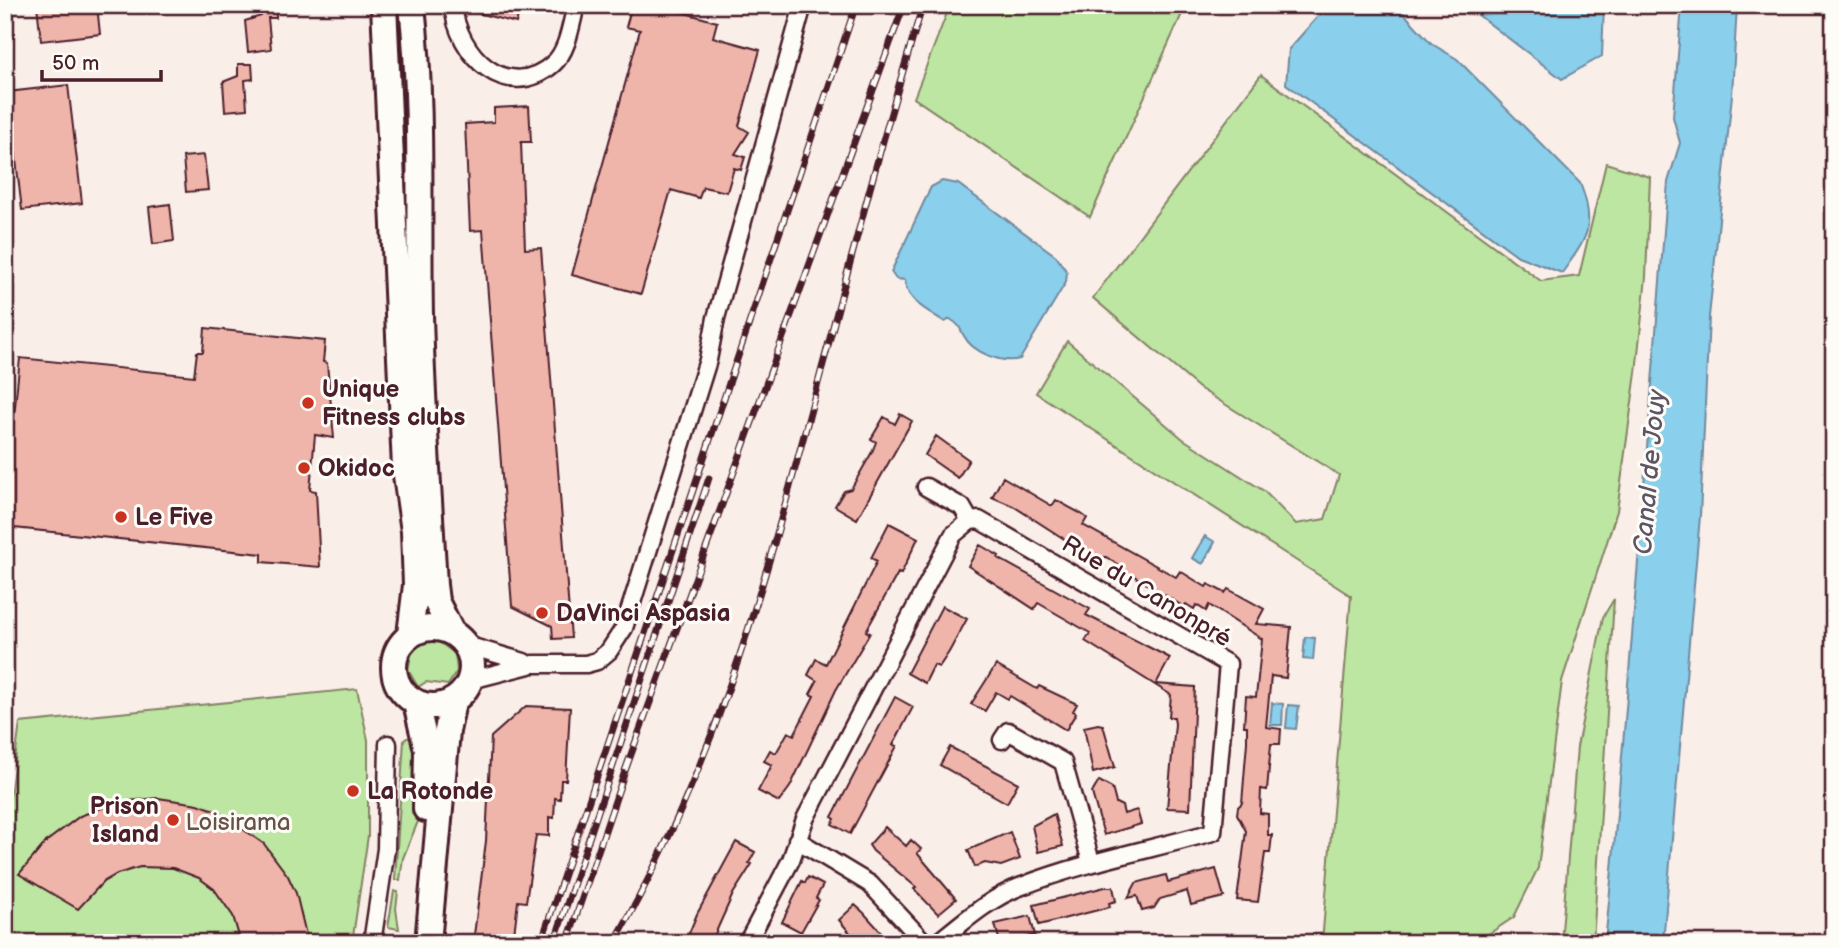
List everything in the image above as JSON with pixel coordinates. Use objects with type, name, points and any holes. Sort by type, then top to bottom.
[{"type":"main road","points":[[384,5],[405,468],[414,531],[416,584],[410,635]]},
{"type":"main road","points":[[412,5],[422,126],[420,312],[434,585],[436,601],[458,638],[472,662],[471,680],[464,692],[453,702],[428,707],[416,703],[398,686],[393,668],[397,650],[410,635],[429,628],[458,638]]},
{"type":"main road","points":[[418,57],[419,5]]},
{"type":"main road","points":[[428,943],[447,730],[453,702]]},
{"type":"main road","points":[[414,943],[425,839],[427,750],[425,730],[416,703]]},
{"type":"street","points":[[453,5],[464,46],[478,62],[498,74],[522,79],[537,75],[554,63],[565,46],[576,5]]},
{"type":"street","points":[[471,680],[533,664],[586,664],[597,661],[609,651],[630,610],[708,360],[716,318],[801,9]]},
{"type":"street","name":"Rue du Canonpré","points":[[926,487],[962,507],[970,522],[979,520],[990,524],[1228,664],[1213,832],[1116,859],[1091,862],[1020,886],[990,904],[937,943]]},
{"type":"street","points":[[747,943],[790,860],[804,819],[953,535],[970,522]]},
{"type":"street","points":[[458,638],[533,664]]},
{"type":"street","points":[[1002,740],[1008,731],[1063,762],[1091,862]]},
{"type":"street","points":[[372,943],[386,849],[388,744]]},
{"type":"street","points":[[797,840],[870,884],[925,943]]},
{"type":"green space","points":[[950,5],[1186,5],[1090,217],[914,98]]},
{"type":"green space","points":[[1261,75],[1541,281],[1579,276],[1606,163],[1650,177],[1646,277],[1617,511],[1562,681],[1538,868],[1514,917],[1475,943],[1322,943],[1351,596],[1036,393],[1067,341],[1183,439],[1264,491],[1296,524],[1325,519],[1339,475],[1199,388],[1093,298]]},
{"type":"green space","points":[[1614,599],[1593,943],[1561,943],[1577,747],[1603,617]]},
{"type":"green space","points":[[428,641],[438,641],[455,654],[457,671],[448,685],[426,682],[418,687],[408,670],[412,650]]},
{"type":"green space","name":"Loisirama","points":[[357,689],[368,740],[368,836],[352,943],[5,943],[5,833],[20,723]]},
{"type":"green space","points":[[419,738],[419,819],[403,858],[400,880],[395,880],[404,740]]},
{"type":"green space","points":[[394,891],[398,892],[396,909],[399,929],[388,927]]},
{"type":"water","points":[[1328,5],[1396,5],[1432,44],[1457,59],[1580,183],[1588,210],[1587,231],[1562,273],[1518,256],[1286,84],[1289,49]]},
{"type":"water","points":[[1465,5],[1604,5],[1602,56],[1562,79]]},
{"type":"water","name":"Canal de Jouy","points":[[1682,5],[1737,5],[1732,95],[1709,317],[1700,516],[1663,943],[1605,943],[1668,182],[1680,143],[1673,117]]},
{"type":"water","points":[[942,181],[958,184],[1056,256],[1067,272],[1066,282],[1020,359],[1005,360],[981,352],[968,342],[956,323],[950,319],[945,322],[919,305],[909,294],[905,280],[896,279],[891,272],[931,187]]},
{"type":"water","points":[[1205,536],[1215,542],[1203,564],[1192,558]]},
{"type":"water","points":[[1305,637],[1315,638],[1313,660],[1303,659]]},
{"type":"water","points":[[1272,703],[1283,704],[1282,725],[1270,725]]},
{"type":"water","points":[[1288,705],[1299,706],[1296,729],[1286,728]]},
{"type":"building","points":[[37,5],[97,5],[100,34],[41,41]]},
{"type":"building","points":[[260,5],[276,5],[276,18],[268,18],[271,49],[248,52],[245,21],[261,16]]},
{"type":"building","points":[[467,5],[521,5],[516,23],[466,10]]},
{"type":"building","points":[[632,5],[657,5],[717,22],[713,37],[760,50],[739,126],[749,132],[735,154],[745,157],[741,170],[734,168],[727,192],[703,187],[699,198],[671,190],[641,294],[572,275],[640,30],[626,27]]},
{"type":"building","points":[[238,64],[252,64],[253,79],[245,80],[247,109],[225,111],[223,82],[238,76]]},
{"type":"building","points":[[68,85],[82,203],[22,210],[8,92]]},
{"type":"building","points":[[529,106],[531,142],[521,142],[525,249],[541,248],[571,638],[553,639],[552,626],[512,606],[483,230],[470,231],[465,124],[494,122],[494,108]]},
{"type":"building","points":[[204,155],[208,190],[186,192],[183,157]]},
{"type":"building","points":[[170,204],[174,241],[153,244],[149,207]]},
{"type":"building","points":[[205,328],[325,341],[323,362],[327,363],[334,438],[315,435],[310,490],[316,491],[320,567],[262,562],[262,554],[5,527],[5,434],[12,435],[20,358],[194,376],[197,352],[203,352]]},
{"type":"building","points":[[900,414],[912,421],[857,519],[835,506],[844,491],[851,489],[872,452],[876,442],[871,439],[884,417],[895,424]]},
{"type":"building","points":[[936,436],[969,460],[958,478],[925,455]]},
{"type":"building","points":[[1003,477],[1052,506],[1056,500],[1080,513],[1087,518],[1083,525],[1176,577],[1180,571],[1206,587],[1208,584],[1225,593],[1228,589],[1264,609],[1256,624],[1291,627],[1286,678],[1271,676],[1266,727],[1281,729],[1280,744],[1271,744],[1267,790],[1261,789],[1260,813],[1268,814],[1268,835],[1272,835],[1270,853],[1265,853],[1258,902],[1237,900],[1246,831],[1237,814],[1242,803],[1247,742],[1247,726],[1244,726],[1246,696],[1256,697],[1262,639],[1209,605],[1206,611],[1196,605],[1194,609],[1186,604],[1184,607],[1134,576],[1125,574],[1123,568],[1106,557],[1096,557],[1013,506],[992,497]]},
{"type":"building","points":[[889,523],[918,538],[901,574],[898,573],[866,631],[870,633],[836,690],[790,787],[779,802],[758,791],[772,765],[764,761],[770,750],[776,753],[788,732],[794,735],[814,696],[810,694],[817,681],[808,675],[816,659],[826,664],[877,561],[871,558]]},
{"type":"building","points":[[980,545],[999,556],[998,558],[1090,609],[1086,615],[1170,658],[1156,684],[1195,687],[1190,809],[1167,808],[1175,724],[1174,717],[1169,717],[1171,695],[1085,641],[1090,633],[1038,603],[1034,609],[968,566]]},
{"type":"building","points":[[942,606],[967,619],[949,652],[939,667],[934,665],[925,683],[907,673]]},
{"type":"building","points":[[996,665],[1037,689],[1039,686],[1077,704],[1073,711],[1076,713],[1066,730],[1010,696],[1008,699],[996,692],[985,711],[971,704]]},
{"type":"building","points":[[895,697],[913,707],[893,745],[897,746],[850,834],[832,824],[835,819],[832,817]]},
{"type":"building","points":[[526,706],[570,708],[566,780],[561,780],[560,799],[555,798],[554,818],[549,817],[549,836],[536,835],[526,902],[518,901],[513,943],[473,943],[486,841],[491,737]]},
{"type":"building","points":[[1103,725],[1115,767],[1093,773],[1084,727]]},
{"type":"building","points":[[950,747],[1018,783],[1007,803],[940,765]]},
{"type":"building","points":[[1099,781],[1112,788],[1116,803],[1122,806],[1124,814],[1137,810],[1141,824],[1104,835],[1092,793]]},
{"type":"building","points":[[158,798],[198,804],[217,811],[264,844],[288,876],[296,893],[308,943],[241,943],[233,916],[214,889],[199,878],[173,868],[140,867],[117,874],[103,882],[78,909],[19,874],[47,841],[80,816],[118,802]]},
{"type":"building","points":[[1054,814],[1063,846],[1038,852],[1032,826]]},
{"type":"building","points":[[885,827],[906,846],[911,840],[921,849],[917,853],[956,899],[938,914],[914,889],[916,887],[869,845]]},
{"type":"building","points":[[1010,832],[1020,859],[1001,866],[985,863],[975,867],[968,850]]},
{"type":"building","points":[[736,842],[755,852],[749,863],[752,864],[733,894],[711,943],[685,943],[697,914]]},
{"type":"building","points":[[1216,869],[1224,897],[1191,905],[1187,891],[1160,899],[1154,908],[1142,911],[1137,896],[1128,898],[1136,883],[1166,875],[1168,882]]},
{"type":"building","points":[[808,877],[823,885],[816,898],[819,900],[801,932],[782,922],[802,881],[805,883]]},
{"type":"building","points":[[1113,887],[1116,901],[1109,903],[1110,907],[1039,925],[1034,905]]},
{"type":"building","points":[[855,905],[891,943],[860,943],[851,934],[839,920]]},
{"type":"building","points":[[1030,916],[1035,935],[1000,943],[995,924]]},
{"type":"railway","points":[[541,943],[856,5]]},
{"type":"railway","points":[[567,943],[625,771],[904,5]]},
{"type":"railway","points":[[614,943],[648,880],[705,753],[750,625],[877,161],[923,5]]},
{"type":"railway","points":[[554,943],[709,478]]},
{"type":"place","name":"Unique Fitness clubs","points":[[308,403]]},
{"type":"place","name":"Okidoc","points":[[304,468]]},
{"type":"place","name":"Le Five","points":[[121,517]]},
{"type":"place","name":"DaVinci Aspasia","points":[[542,613]]},
{"type":"place","name":"La Rotonde","points":[[353,791]]},
{"type":"place","name":"Prison Island","points":[[173,820]]}]
